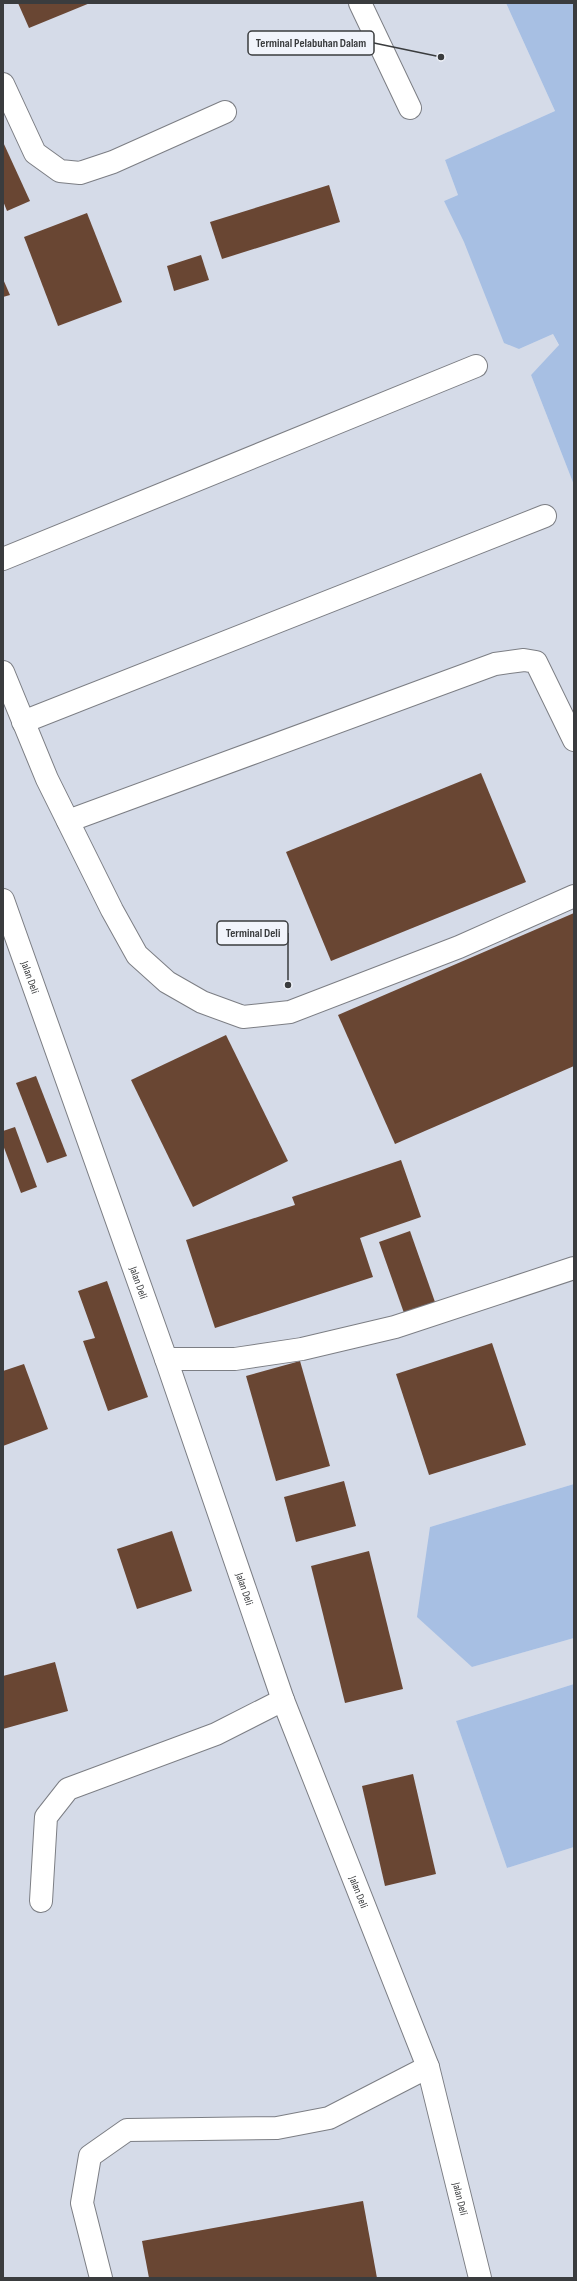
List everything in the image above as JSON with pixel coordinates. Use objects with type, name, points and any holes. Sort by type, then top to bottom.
[{"type":"lane","points":[[360,3],[410,108]]},
{"type":"lane","points":[[3,84],[35,153],[60,171],[80,173],[113,162],[226,112]]},
{"type":"lane","points":[[3,559],[476,366]]},
{"type":"lane","points":[[23,722],[545,516]]},
{"type":"lane","points":[[68,822],[495,664],[524,660],[536,662],[574,740]]},
{"type":"lane","points":[[3,672],[47,779],[112,910],[137,955],[167,982],[202,1002],[243,1017],[290,1012],[458,947],[574,896]]},
{"type":"lane","name":"Jalan Deli","points":[[4,905],[166,1359],[283,1700],[428,2067],[480,2278]]},
{"type":"lane","points":[[166,1359],[235,1358],[302,1349],[395,1327],[574,1268]]},
{"type":"lane","points":[[41,1901],[46,1817],[68,1790],[216,1734],[283,1700]]},
{"type":"lane","points":[[101,2278],[82,2203],[83,2195],[90,2156],[127,2130],[277,2128],[329,2118],[428,2067]]},
{"type":"shaded area","points":[[3,3],[506,3],[555,111],[445,160],[458,195],[444,201],[519,349],[553,334],[559,346],[531,375],[574,485],[574,1484],[430,1527],[472,1667],[574,1638],[574,1684],[456,1721],[507,1868],[574,1847],[574,2278],[3,2278]]},
{"type":"water","points":[[506,3],[574,3],[574,485],[531,375],[559,345],[553,334],[519,349],[504,343],[464,242],[444,201],[458,195],[445,160],[555,111]]},
{"type":"water","points":[[574,1484],[574,1638],[472,1667],[417,1617],[430,1527]]},
{"type":"water","points":[[574,1684],[574,1847],[507,1868],[456,1721]]},
{"type":"building","points":[[18,3],[90,3],[29,28]]},
{"type":"building","points":[[3,142],[30,201],[7,211],[3,201]]},
{"type":"building","points":[[329,185],[340,222],[222,259],[210,222]]},
{"type":"building","points":[[87,213],[122,302],[58,326],[24,237]]},
{"type":"building","points":[[201,255],[209,280],[174,291],[167,266]]},
{"type":"building","points":[[3,279],[10,295],[3,297]]},
{"type":"building","points":[[481,773],[526,882],[331,961],[286,852]]},
{"type":"building","points":[[574,913],[574,1066],[395,1144],[338,1015]]},
{"type":"building","points":[[226,1035],[288,1161],[193,1207],[131,1080]]},
{"type":"building","points":[[36,1076],[67,1156],[47,1163],[16,1083]]},
{"type":"building","points":[[15,1127],[37,1187],[21,1193],[3,1145],[3,1131]]},
{"type":"building","points":[[401,1160],[421,1217],[360,1238],[373,1277],[215,1328],[186,1240],[295,1205],[292,1197]]},
{"type":"building","points":[[410,1231],[435,1302],[404,1313],[379,1242]]},
{"type":"building","points":[[107,1281],[148,1397],[108,1411],[83,1341],[95,1338],[78,1291]]},
{"type":"building","points":[[492,1343],[526,1445],[429,1475],[396,1374]]},
{"type":"building","points":[[300,1361],[330,1466],[276,1481],[246,1376]]},
{"type":"building","points":[[24,1364],[48,1429],[3,1446],[3,1371]]},
{"type":"building","points":[[344,1481],[356,1526],[296,1542],[284,1497]]},
{"type":"building","points":[[172,1531],[192,1591],[137,1609],[117,1549]]},
{"type":"building","points":[[369,1551],[403,1689],[345,1703],[311,1566]]},
{"type":"building","points":[[55,1662],[68,1711],[3,1729],[3,1676]]},
{"type":"building","points":[[413,1774],[436,1874],[385,1886],[362,1786]]},
{"type":"building","points":[[363,2201],[377,2278],[149,2278],[142,2241]]},
{"type":"place","name":"Terminal Pelabuhan Dalam","points":[[441,57]]},
{"type":"place","name":"Terminal Deli","points":[[288,985]]}]
